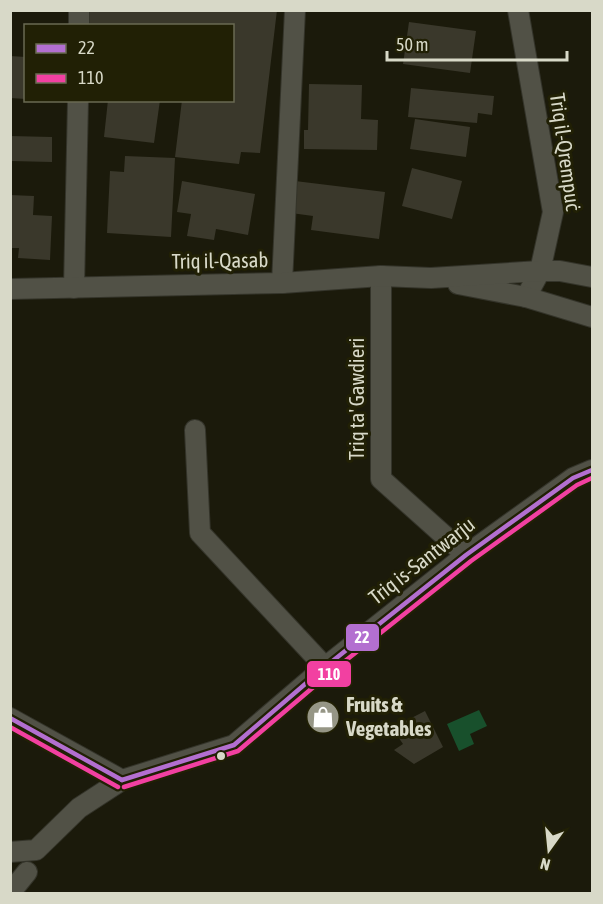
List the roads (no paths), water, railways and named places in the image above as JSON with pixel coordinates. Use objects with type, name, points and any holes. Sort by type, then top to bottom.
[{"type":"street","points":[[282,283],[295,10]]},
{"type":"street","name":"Triq il-Qrempuċ","points":[[518,10],[553,212],[540,272],[526,297]]},
{"type":"street","points":[[74,288],[78,102]]},
{"type":"street","name":"Triq il-Qasab","points":[[10,289],[282,283],[381,276],[431,278],[560,271],[592,277]]},
{"type":"street","name":"Triq ta' Gawdieri","points":[[381,276],[381,479],[466,555]]},
{"type":"street","name":"Triq il-Qasab","points":[[431,278],[526,297],[592,317]]},
{"type":"street","points":[[195,430],[200,533],[325,667]]},
{"type":"street","name":"Triq is-Santwarju","points":[[10,852],[36,850],[79,808],[122,780],[234,745],[325,667],[466,555],[573,478],[592,470]]},
{"type":"street","points":[[10,718],[122,780]]},
{"type":"street","points":[[10,893],[27,872]]},
{"type":"place","name":"Fruits & Vegetables","points":[[323,717]]}]
